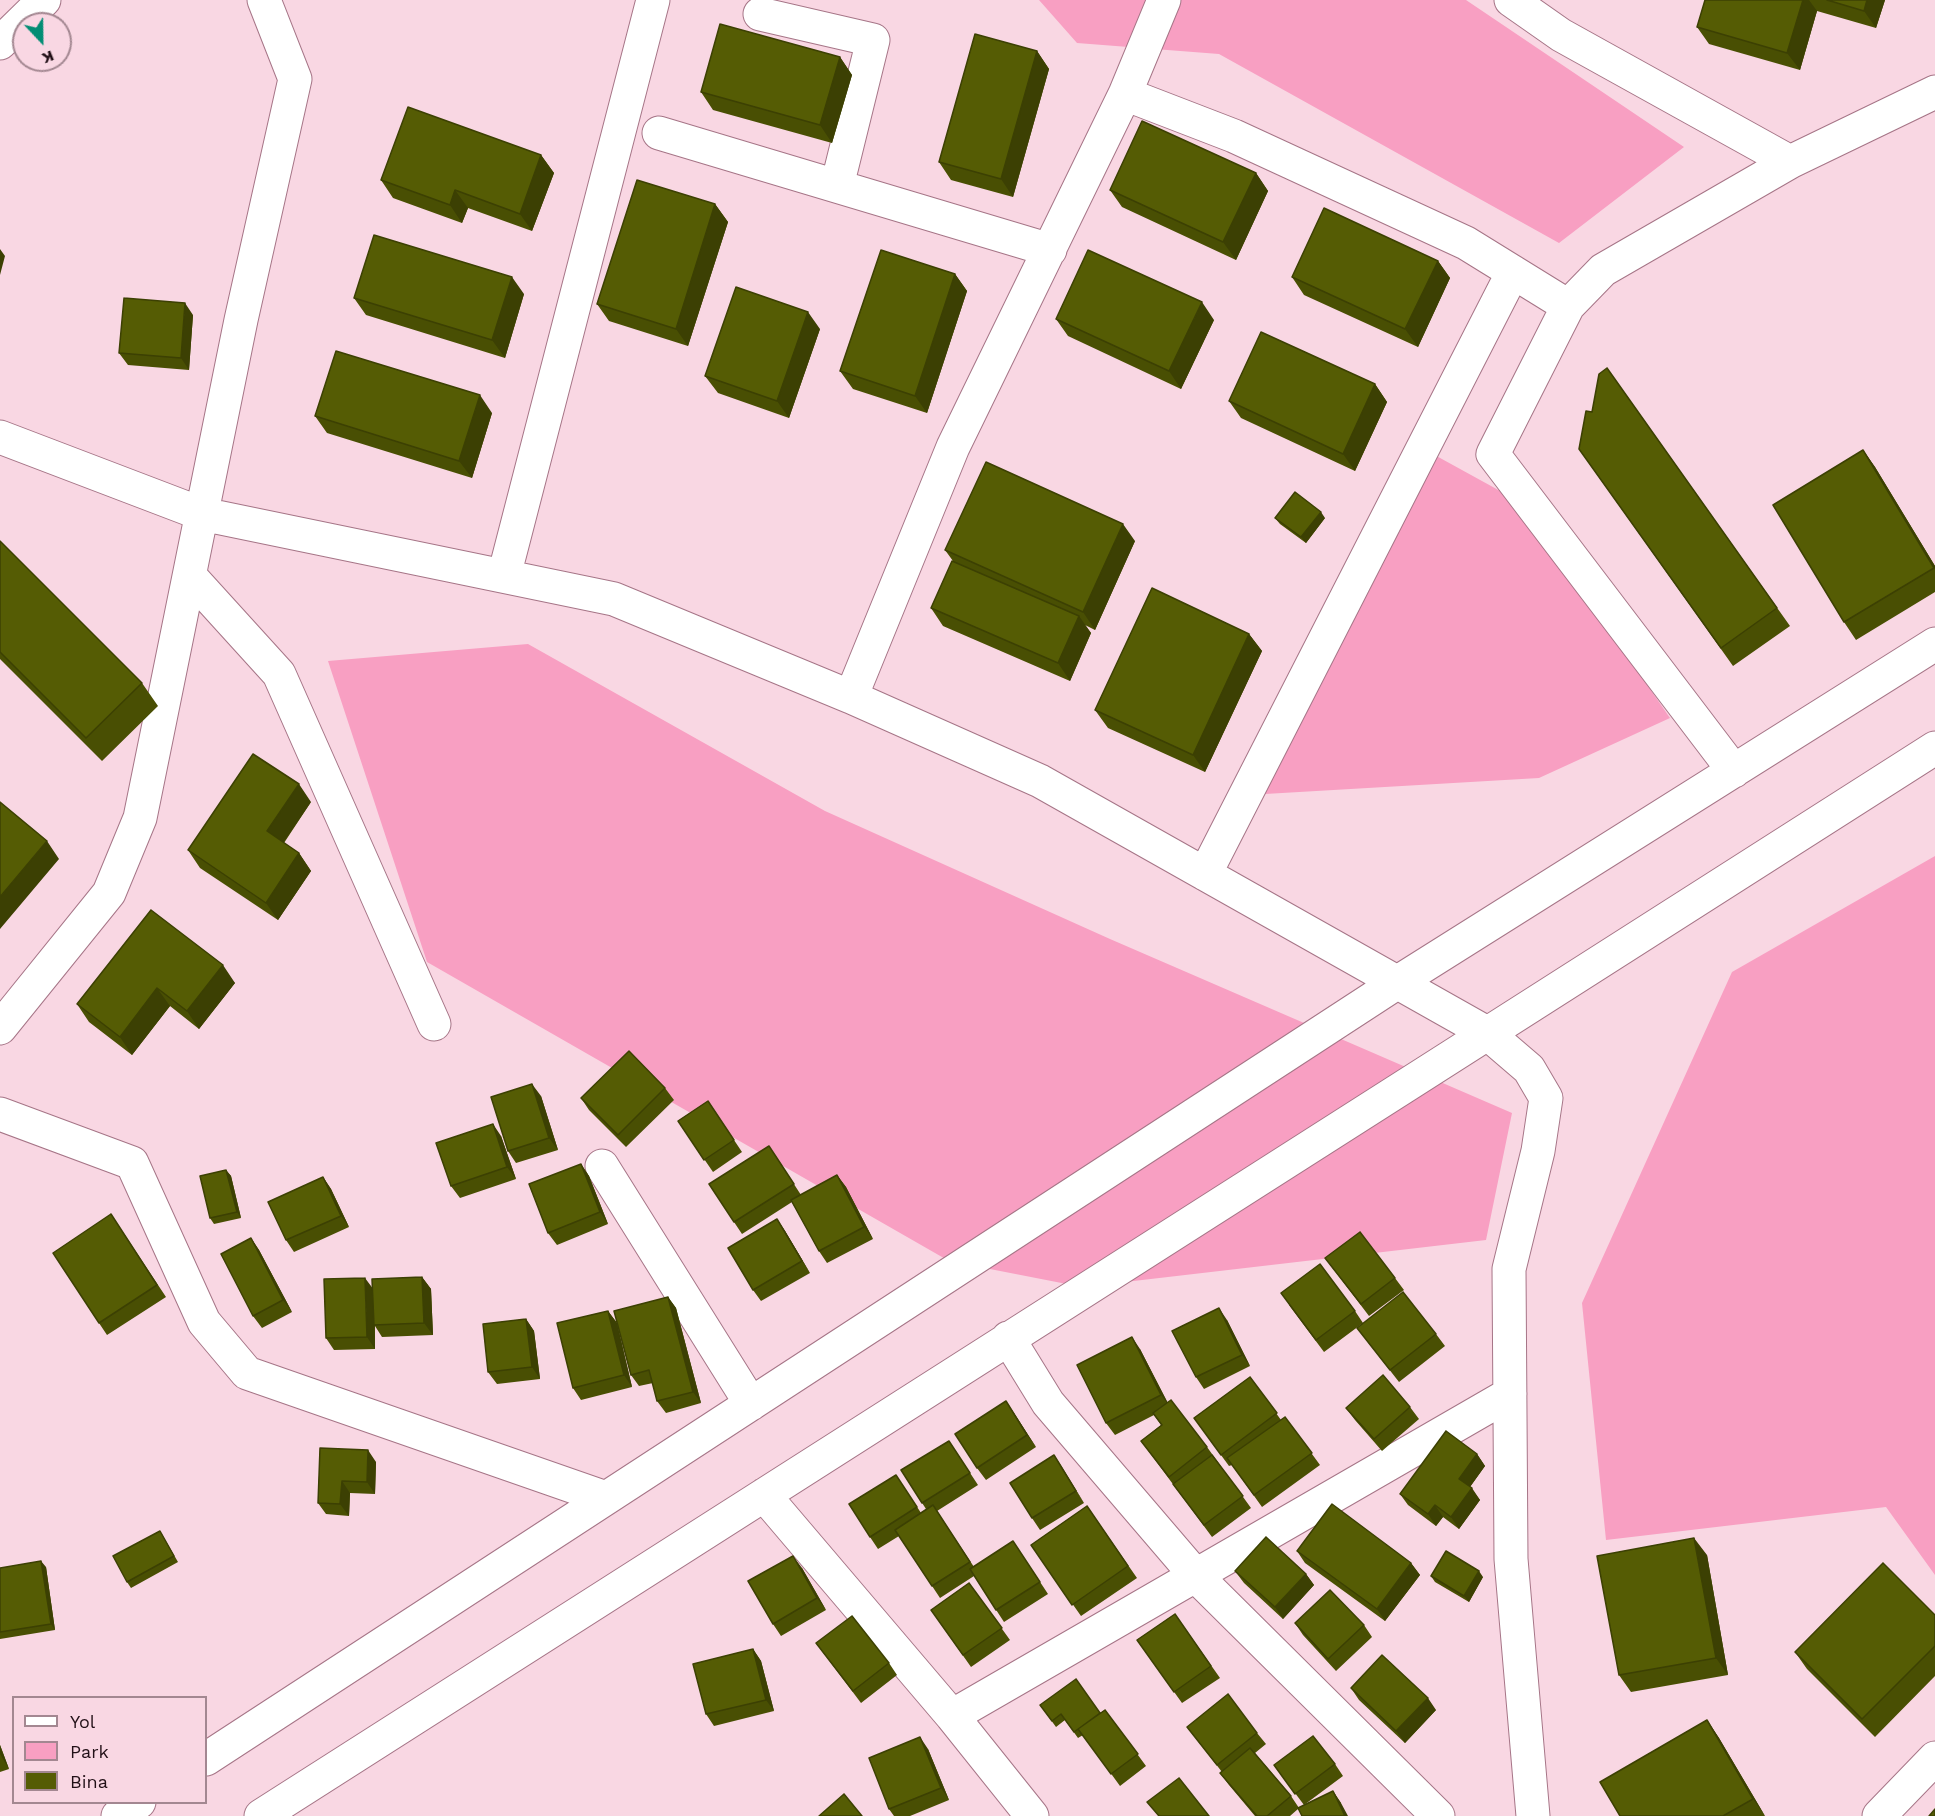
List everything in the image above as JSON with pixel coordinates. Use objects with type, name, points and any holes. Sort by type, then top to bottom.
[{"type":"street","points":[[3,34],[44,0]]},
{"type":"street","points":[[0,1028],[109,893],[140,818],[202,514],[295,80],[264,0]]},
{"type":"street","points":[[504,576],[653,0]]},
{"type":"street","points":[[851,698],[953,447],[1125,94],[1164,0]]},
{"type":"street","points":[[1511,0],[1561,35],[1790,162]]},
{"type":"street","points":[[760,14],[873,40],[837,186]]},
{"type":"street","points":[[1734,771],[1493,454],[1568,306],[1603,270],[1790,162],[1935,92]]},
{"type":"street","points":[[1125,94],[1245,141],[1466,243],[1568,306]]},
{"type":"street","points":[[659,133],[1050,250]]},
{"type":"street","points":[[1205,874],[1513,272]]},
{"type":"street","points":[[0,437],[202,514],[614,599],[851,698],[1040,781],[1487,1033],[1528,1069],[1546,1098],[1539,1151],[1509,1269],[1511,1559],[1533,1816]]},
{"type":"street","points":[[190,576],[279,674],[434,1024]]},
{"type":"street","points":[[207,1758],[1398,982],[1935,644]]},
{"type":"street","points":[[261,1816],[1935,748]]},
{"type":"street","points":[[0,1114],[132,1163],[204,1322],[247,1373],[606,1498]]},
{"type":"street","points":[[602,1166],[751,1404]]},
{"type":"street","points":[[1008,1338],[1048,1404],[1197,1577],[1438,1816]]},
{"type":"street","points":[[952,1716],[1197,1577],[1510,1394]]},
{"type":"street","points":[[764,1495],[952,1716],[1032,1816]]},
{"type":"street","points":[[1879,1816],[1935,1758]]},
{"type":"street","points":[[118,1816],[137,1804]]},
{"type":"green space","points":[[1039,0],[1466,0],[1684,147],[1559,243],[1219,54],[1077,43]]},
{"type":"green space","points":[[1431,453],[1522,503],[1670,718],[1539,778],[1265,794]]},
{"type":"green space","points":[[528,644],[825,811],[1110,939],[1512,1113],[1486,1240],[1082,1287],[949,1261],[427,962],[328,661]]},
{"type":"green space","points":[[1935,856],[1935,1575],[1886,1507],[1606,1540],[1582,1303],[1732,972]]},
{"type":"building","points":[[1705,0],[1803,0],[1787,53],[1697,27]]},
{"type":"building","points":[[1827,0],[1867,0],[1864,11]]},
{"type":"building","points":[[720,24],[840,57],[820,125],[701,92]]},
{"type":"building","points":[[975,34],[1037,51],[1001,179],[939,162]]},
{"type":"building","points":[[408,107],[541,155],[520,214],[455,190],[450,205],[381,180]]},
{"type":"building","points":[[1142,121],[1256,173],[1223,242],[1110,190]]},
{"type":"building","points":[[637,180],[715,204],[676,329],[597,304]]},
{"type":"building","points":[[1324,208],[1438,261],[1405,329],[1292,277]]},
{"type":"building","points":[[374,235],[512,277],[492,340],[354,298]]},
{"type":"building","points":[[881,250],[955,274],[915,396],[840,371]]},
{"type":"building","points":[[1088,250],[1202,302],[1169,371],[1056,319]]},
{"type":"building","points":[[736,287],[808,312],[777,401],[705,376]]},
{"type":"building","points":[[124,298],[185,303],[181,358],[119,353]]},
{"type":"building","points":[[1261,332],[1375,384],[1343,454],[1229,401]]},
{"type":"building","points":[[336,351],[480,395],[459,461],[315,416]]},
{"type":"building","points":[[1607,368],[1777,608],[1721,648],[1579,449],[1586,411],[1592,412],[1599,374]]},
{"type":"building","points":[[1863,450],[1934,568],[1844,622],[1773,505]]},
{"type":"building","points":[[986,462],[1123,524],[1083,612],[945,550]]},
{"type":"building","points":[[1295,492],[1321,512],[1301,537],[1275,518]]},
{"type":"building","points":[[0,541],[142,683],[86,738],[0,652]]},
{"type":"building","points":[[952,561],[1079,616],[1058,663],[931,608]]},
{"type":"building","points":[[1152,588],[1249,634],[1193,755],[1095,710]]},
{"type":"building","points":[[253,754],[299,784],[267,831],[299,853],[266,903],[188,850]]},
{"type":"building","points":[[0,802],[47,841],[0,897]]},
{"type":"building","points":[[151,910],[223,965],[187,1011],[157,988],[120,1037],[77,1004]]},
{"type":"building","points":[[629,1051],[665,1088],[618,1135],[581,1098]]},
{"type":"building","points":[[532,1084],[549,1138],[508,1151],[491,1097]]},
{"type":"building","points":[[708,1101],[734,1140],[704,1160],[678,1121]]},
{"type":"building","points":[[493,1124],[507,1167],[451,1186],[436,1143]]},
{"type":"building","points":[[769,1146],[794,1184],[734,1222],[709,1184]]},
{"type":"building","points":[[581,1164],[600,1212],[548,1233],[529,1184]]},
{"type":"building","points":[[226,1170],[237,1212],[210,1218],[200,1176]]},
{"type":"building","points":[[837,1175],[864,1227],[819,1251],[791,1200]]},
{"type":"building","points":[[323,1177],[341,1216],[286,1240],[268,1202]]},
{"type":"building","points":[[111,1214],[157,1285],[99,1323],[53,1253]]},
{"type":"building","points":[[777,1219],[802,1261],[753,1290],[728,1248]]},
{"type":"building","points":[[1360,1232],[1395,1278],[1361,1304],[1325,1258]]},
{"type":"building","points":[[251,1238],[283,1300],[253,1316],[221,1254]]},
{"type":"building","points":[[1320,1264],[1355,1311],[1316,1340],[1281,1293]]},
{"type":"building","points":[[422,1277],[424,1323],[374,1325],[372,1279]]},
{"type":"building","points":[[365,1278],[367,1337],[326,1338],[324,1279]]},
{"type":"building","points":[[1403,1292],[1436,1334],[1390,1370],[1357,1328]]},
{"type":"building","points":[[668,1297],[693,1392],[657,1401],[649,1370],[631,1375],[614,1311]]},
{"type":"building","points":[[1219,1308],[1242,1355],[1196,1377],[1172,1331]]},
{"type":"building","points":[[608,1311],[624,1375],[573,1388],[557,1323]]},
{"type":"building","points":[[526,1319],[532,1367],[488,1372],[483,1324]]},
{"type":"building","points":[[1132,1337],[1161,1395],[1106,1423],[1077,1365]]},
{"type":"building","points":[[1383,1375],[1410,1407],[1374,1439],[1346,1408]]},
{"type":"building","points":[[1250,1377],[1277,1413],[1221,1455],[1194,1418]]},
{"type":"building","points":[[1171,1400],[1207,1447],[1169,1477],[1141,1441],[1162,1425],[1153,1413]]},
{"type":"building","points":[[1006,1401],[1027,1435],[977,1468],[955,1434]]},
{"type":"building","points":[[1285,1417],[1312,1453],[1254,1495],[1227,1458]]},
{"type":"building","points":[[1446,1431],[1477,1454],[1459,1479],[1472,1488],[1451,1517],[1435,1505],[1428,1514],[1400,1494]]},
{"type":"building","points":[[949,1441],[970,1473],[922,1503],[901,1470]]},
{"type":"building","points":[[320,1448],[368,1450],[367,1482],[342,1481],[340,1504],[318,1503]]},
{"type":"building","points":[[1054,1455],[1076,1491],[1032,1518],[1010,1483]]},
{"type":"building","points":[[1212,1455],[1243,1496],[1204,1525],[1173,1484]]},
{"type":"building","points":[[896,1475],[917,1507],[870,1537],[849,1504]]},
{"type":"building","points":[[1332,1504],[1411,1563],[1377,1609],[1297,1551]]},
{"type":"building","points":[[933,1505],[970,1562],[932,1586],[895,1530]]},
{"type":"building","points":[[1087,1506],[1128,1566],[1072,1605],[1031,1545]]},
{"type":"building","points":[[160,1531],[174,1556],[127,1582],[113,1556]]},
{"type":"building","points":[[1266,1537],[1306,1574],[1275,1607],[1235,1571]]},
{"type":"building","points":[[1694,1538],[1716,1658],[1619,1675],[1597,1556]]},
{"type":"building","points":[[1013,1541],[1040,1582],[996,1610],[970,1569]]},
{"type":"building","points":[[1446,1551],[1479,1571],[1464,1596],[1431,1576]]},
{"type":"building","points":[[793,1556],[817,1598],[773,1624],[748,1581]]},
{"type":"building","points":[[41,1561],[51,1624],[0,1632],[0,1568]]},
{"type":"building","points":[[1883,1563],[1935,1615],[1935,1646],[1862,1719],[1795,1652]]},
{"type":"building","points":[[969,1583],[1002,1628],[963,1655],[931,1610]]},
{"type":"building","points":[[1330,1590],[1364,1625],[1328,1659],[1295,1623]]},
{"type":"building","points":[[1175,1614],[1211,1666],[1174,1692],[1137,1640]]},
{"type":"building","points":[[852,1616],[889,1663],[853,1691],[816,1643]]},
{"type":"building","points":[[753,1649],[766,1700],[706,1714],[693,1664]]},
{"type":"building","points":[[1382,1655],[1428,1698],[1396,1731],[1351,1688]]},
{"type":"building","points":[[1076,1679],[1100,1713],[1074,1732],[1061,1714],[1052,1721],[1040,1705]]},
{"type":"building","points":[[1228,1694],[1257,1733],[1217,1765],[1187,1727]]},
{"type":"building","points":[[1105,1710],[1138,1754],[1111,1774],[1078,1729]]},
{"type":"building","points":[[1707,1720],[1753,1799],[1723,1816],[1620,1816],[1600,1782]]},
{"type":"building","points":[[1313,1736],[1335,1764],[1295,1794],[1274,1765]]},
{"type":"building","points":[[920,1737],[941,1788],[889,1809],[869,1758]]},
{"type":"building","points":[[1250,1748],[1291,1796],[1267,1816],[1257,1816],[1220,1773]]},
{"type":"building","points":[[1179,1778],[1209,1816],[1159,1816],[1147,1802]]},
{"type":"building","points":[[1333,1791],[1345,1816],[1302,1816],[1298,1808]]},
{"type":"building","points":[[844,1794],[862,1816],[819,1816]]}]
